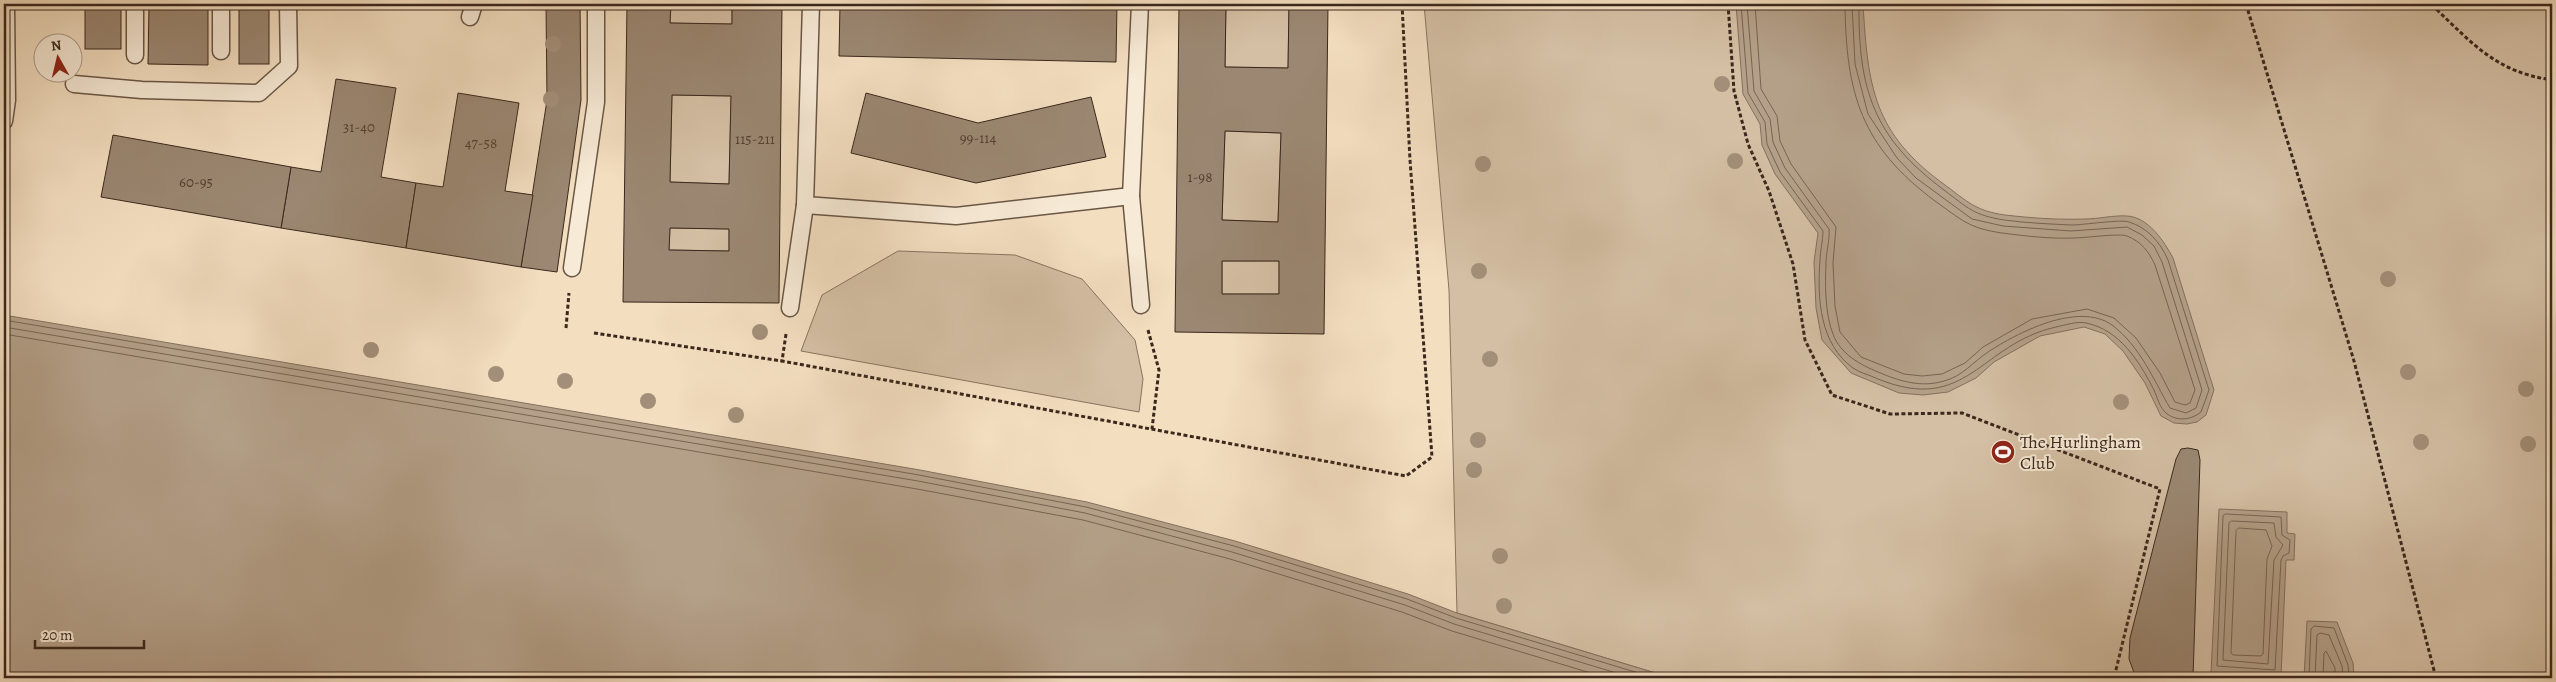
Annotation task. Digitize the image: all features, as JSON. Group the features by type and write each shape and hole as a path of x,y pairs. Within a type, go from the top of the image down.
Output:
{"lane":[{"path":"4,121 8,100 6,4"},
{"path":"135,4 135,55"},
{"path":"220,51 221,4"},
{"path":"74,84 142,90 258,92 289,66 288,4"},
{"path":"572,268 596,102 596,4"},
{"path":"790,308 805,205 811,4"},
{"path":"1140,4 1131,196 1141,305"},
{"path":"805,205 956,216 1131,196"}],"path":[{"path":"594,333 782,361 1406,476 1432,457 1410,160 1402,4"},
{"path":"1728,4 1734,91 1748,144 1769,191 1793,264 1805,340 1832,395 1890,414 1962,413 2160,489 2114,678"},
{"path":"2246,4 2354,361 2436,678"},
{"path":"2425,4 2434,7 2488,58 2530,77 2552,80"},
{"path":"566,328 572,268"},
{"path":"1141,305 1159,370 1152,429"},
{"path":"782,361 790,308"}],"shaded area":[{"path":"671,4 732,4 732,24 670,23"},
{"path":"1226,4 1289,4 1288,68 1225,67"},
{"name":"The Hurlingham Club","path":"1424,4 2552,4 2552,678 1672,678 1457,613 1449,290"},
{"path":"672,95 731,96 729,184 670,182"},
{"path":"1225,131 1281,133 1278,222 1222,220"},
{"path":"670,228 729,229 729,251 669,250"},
{"path":"898,251 1015,255 1082,279 1135,340 1143,379 1139,412 801,351 822,295"},
{"path":"1222,261 1279,261 1279,294 1222,294"}],"water":[{"path":"1736,4 1863,4 1872,84 1879,106 1889,127 1921,166 1973,205 1995,213 2035,218 2090,219 2127,216 2135,217 2148,225 2165,244 2173,258 2214,390 2206,415 2197,422 2187,424 2174,423 2161,416 2145,383 2123,351 2105,334 2084,327 2040,336 1994,362 1976,378 1948,392 1923,395 1899,393 1851,373 1822,340 1816,308 1814,262 1818,233 1775,174 1762,145 1760,124 1743,94"},
{"path":"4,315 920,470 1087,502 1235,541 1408,594 1457,613 1672,678 4,678"},
{"path":"2219,509 2287,512 2287,533 2295,534 2294,560 2286,560 2281,676 2211,673"},
{"path":"2307,621 2337,622 2353,663 2354,678 2304,678"}],"building":[{"path":"85,4 121,4 121,49 85,49"},
{"path":"149,4 208,4 208,65 148,64"},
{"path":"239,4 269,4 269,64 239,64"},
{"path":"546,4 580,4 581,100 557,272 521,267 547,100"},
{"path":"627,4 671,4 670,23 732,24 732,4 782,4 779,303 623,302","holes":["672,95 731,96 729,184 670,182","670,228 729,229 729,251 669,250"]},
{"path":"840,4 1117,4 1116,62 839,56"},
{"path":"1179,4 1226,4 1225,67 1288,68 1289,4 1328,4 1324,334 1175,332","holes":["1225,131 1281,133 1278,222 1222,220","1222,261 1279,261 1279,294 1222,294"]},
{"path":"336,79 396,88 381,177 416,183 406,248 281,228 291,167 321,172"},
{"path":"458,93 519,103 505,191 533,195 521,267 406,248 416,183 443,187"},
{"path":"866,93 978,123 1091,97 1106,157 976,183 851,153"},
{"path":"113,135 291,167 281,228 101,197"},
{"path":"2181,449 2198,450 2200,460 2193,678 2136,678 2129,659 2130,638 2176,459"}],"place":[{"name":"The Hurlingham Club","path":"2003,452"}]}
